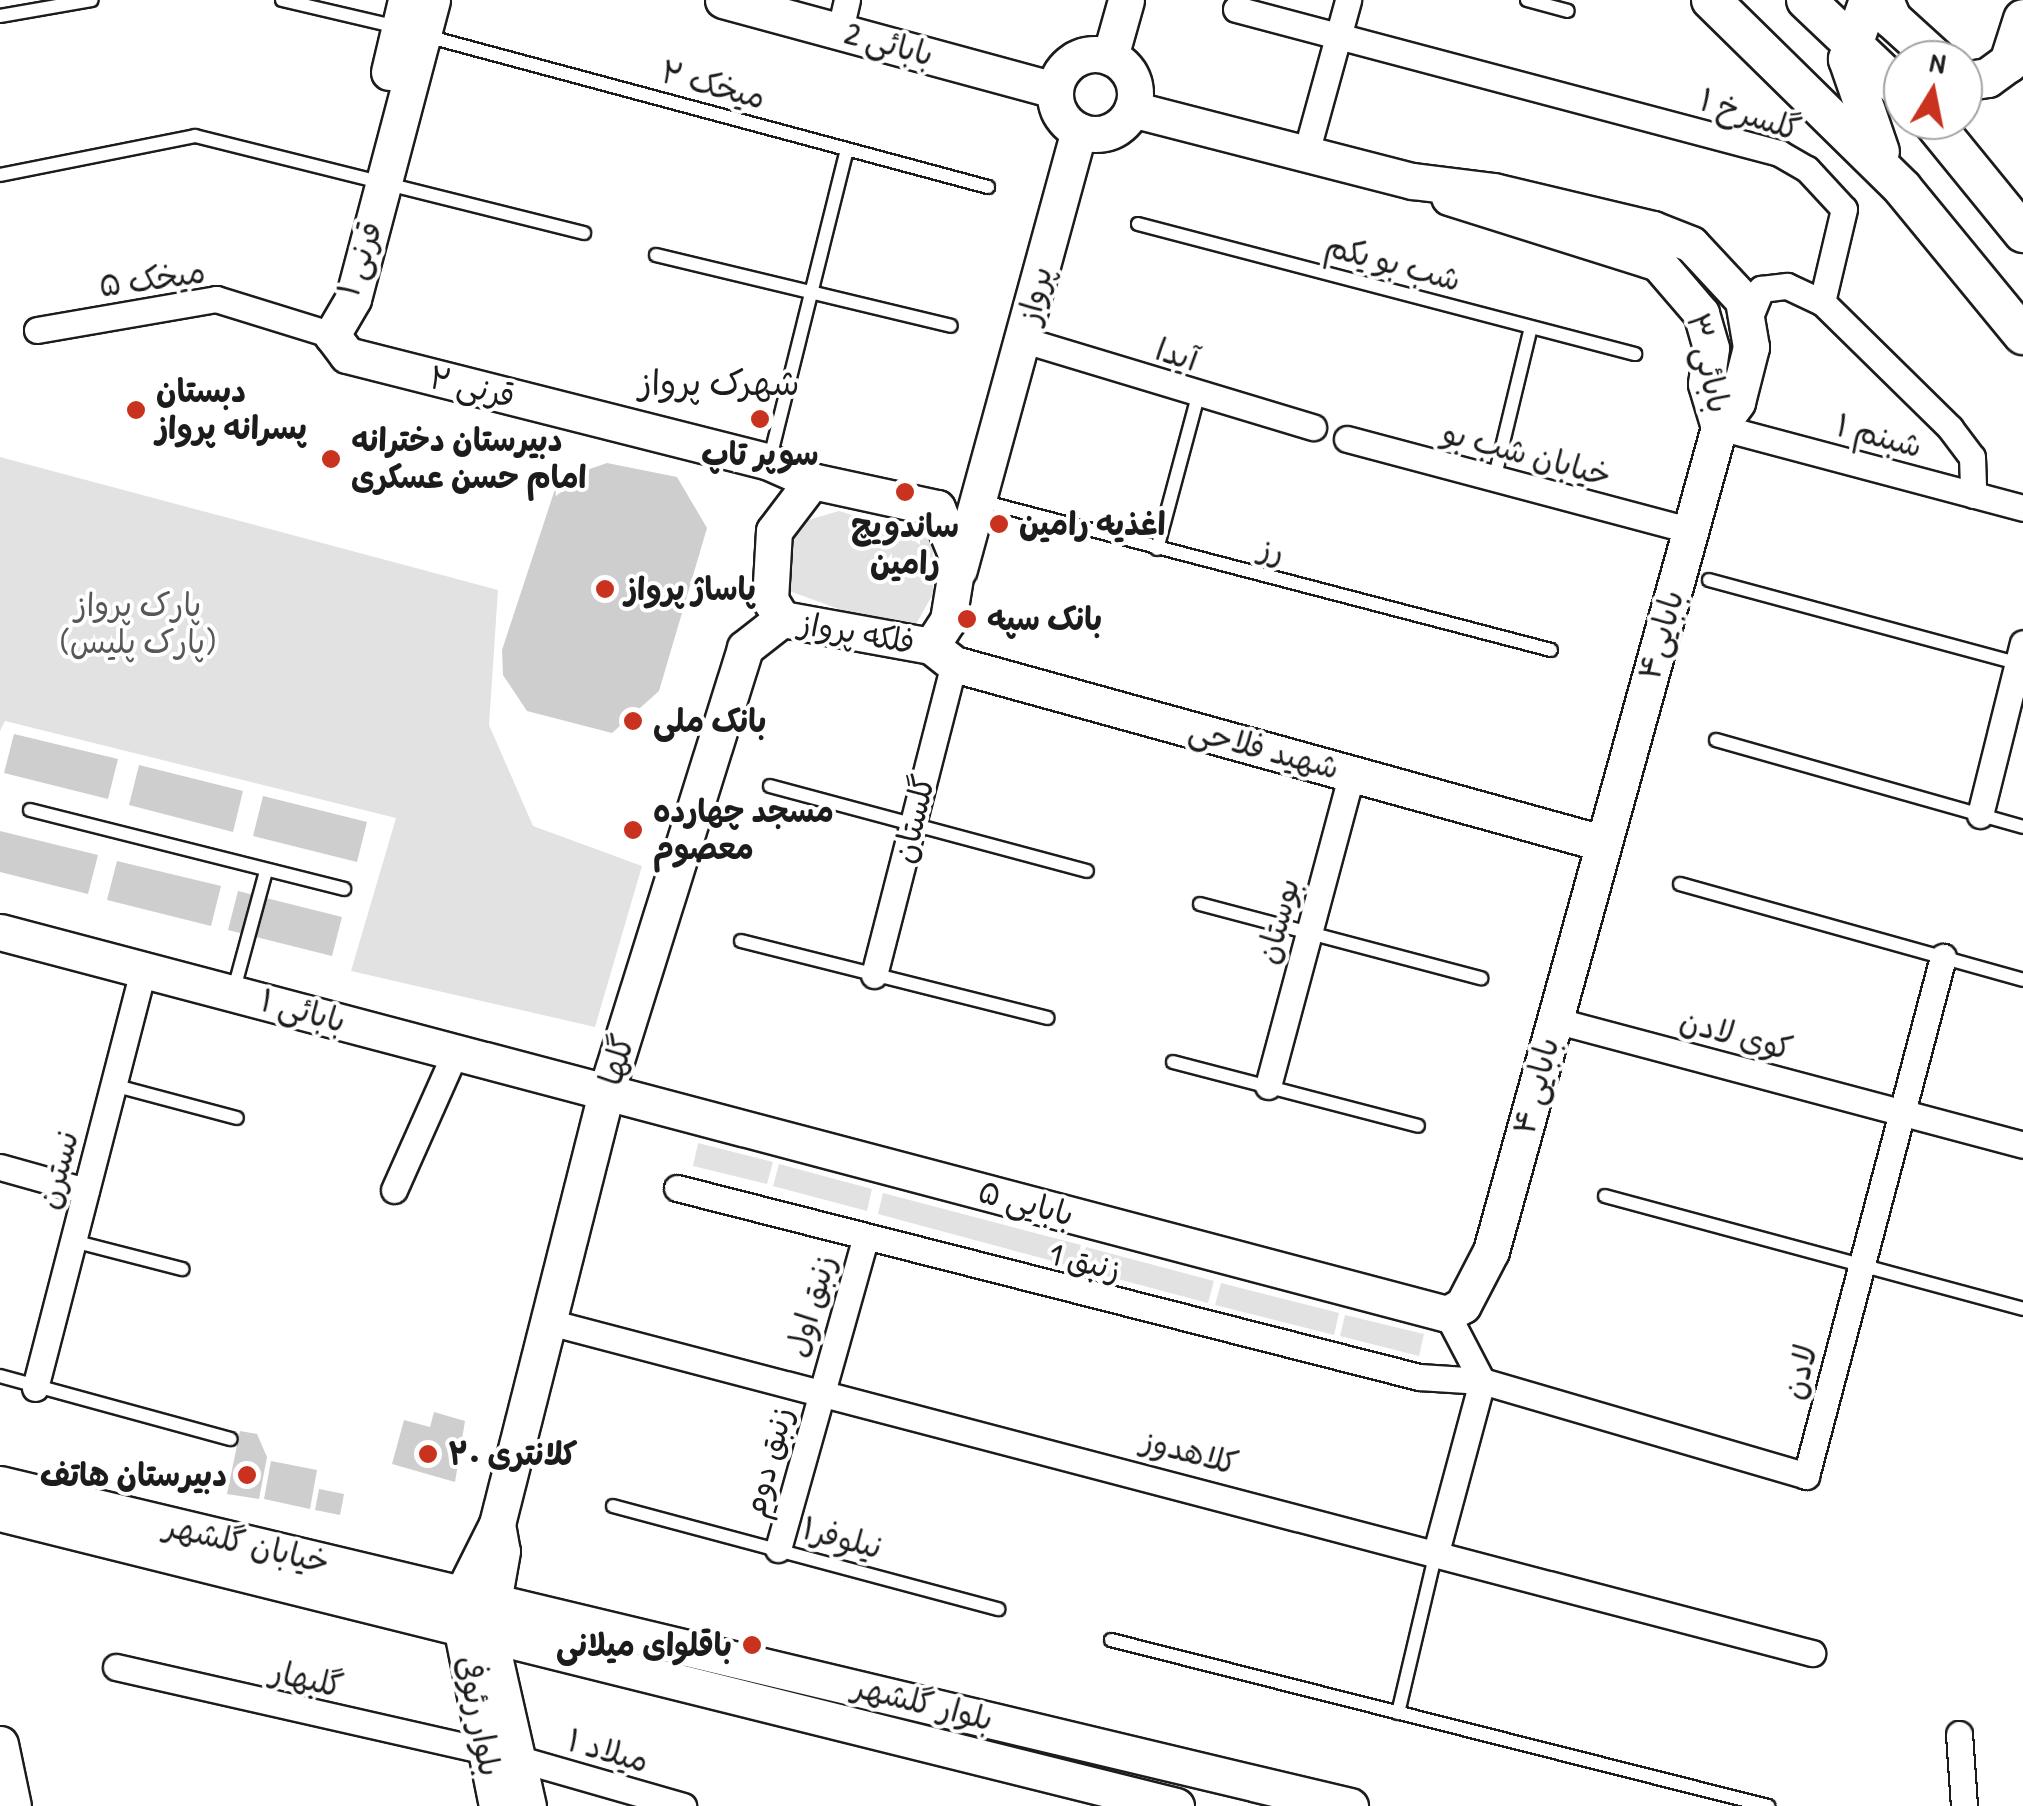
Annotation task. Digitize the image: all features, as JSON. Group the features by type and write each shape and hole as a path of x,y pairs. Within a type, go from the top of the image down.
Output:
{"main road":[{"name":"قرنی ۱","path":"335,326 330,290 374,179 409,21 432,0"},
{"name":"بابائی 2","path":"723,0 843,15 1055,90"},
{"path":"1098,56 1101,0"},
{"path":"1098,56 1134,84 1132,109 1104,134 1079,131 1060,114 1055,90 1064,68 1098,56 1126,0"},
{"path":"1711,0 1815,98 1898,184 2023,335"},
{"path":"1806,0 1883,71"},
{"path":"1869,0 1848,59 1862,117 1898,184"},
{"path":"1884,0 1892,19 1915,40"},
{"path":"1983,79 2009,62 2023,19"},
{"path":"2023,32 2023,64"},
{"name":"بابائی ۳","path":"1132,109 1412,181 1560,204 1691,244 1723,270 1743,300 1752,348 1737,402 1719,427"},
{"name":"پرواز","path":"957,576 994,459 1079,131"},
{"path":"1950,140 2023,233"},
{"name":"بابائی ۳","path":"1412,181 1490,214 1658,264 1701,313 1711,348 1706,384 1719,427"},
{"name":"قرنی ۲","path":"335,326 347,355 769,462 812,481"},
{"name":"بابایی۴","path":"1602,842 1719,427"},
{"name":"پرواز","path":"937,508 968,495 994,459"},
{"path":"812,481 937,508 957,576"},
{"name":"فلکه پرواز","path":"812,481 774,531 770,600 782,618 942,655 957,576"},
{"name":"گلها","path":"477,1612 606,1092 745,648 782,618"},
{"name":"شهید فلاحی","path":"942,655 1602,842"},
{"name":"بابایی ۴","path":"1447,1314 1479,1285 1492,1251 1602,842"},
{"name":"بابائی ۱","path":"0,932 606,1092"},
{"name":"۵ بابایی","path":"606,1092 1447,1314"},
{"name":"خیابان گلشهر","path":"0,1484 477,1612"},
{"name":"خیابان گلشهر","path":"0,1513 477,1612"},
{"name":"بلوار رئوفی","path":"477,1612 500,1757 497,1806"},
{"name":"بلوار گلشهر","path":"477,1612 1176,1806"},
{"name":"بلوار گلشهر","path":"477,1612 1350,1806"},
{"path":"0,1744 13,1806"},
{"name":"بلوار رئوفی","path":"500,1757 528,1806"}],"street":[{"path":"1306,153 1348,0"},
{"path":"1236,9 1338,37"},
{"name":"گلسرخ ۱","path":"1338,37 1780,153 1833,190 1844,208 1822,302"},
{"path":"1748,324 1760,289 1787,286 1822,302 1950,428 1972,457 1973,495"},
{"name":"میخک ۵","path":"37,330 216,300 335,326"},
{"name":"آیدا","path":"1024,340 1313,428"},
{"name":"شبنم ۱","path":"1719,427 2023,508"},
{"name":"خیابان شب بو","path":"1347,440 1690,530"},
{"name":"گلستان","path":"874,975 913,825 942,655"},
{"path":"1980,814 2021,657"},
{"name":"بوستان","path":"1268,1086 1352,773"},
{"name":"لادن","path":"1482,1382 1806,1476 1943,957"},
{"name":"نسترن","path":"35,1388 144,968"},
{"name":"کوی لادن","path":"1554,1020 2023,1146"},
{"path":"394,1190 456,1051"},
{"path":"0,1167 86,1192"},
{"name":"زنبق 1","path":"677,1188 864,1240 1419,1378 1482,1382"},
{"name":"زنبق اول","path":"820,1390 864,1240"},
{"path":"1436,1552 1482,1382 1447,1314"},
{"name":"کلاهدوز","path":"548,1322 820,1390 1812,1654"},
{"name":"زنبق دوم","path":"778,1549 820,1390"},
{"name":"گلبهار","path":"116,1667 500,1757"},
{"path":"1960,1734 1964,1806"},
{"name":"میلاد ۱","path":"500,1757 683,1806"}],"lane":[{"path":"0,16 92,0"},
{"name":"میخک ۲","path":"282,0 409,21 846,150 988,187"},
{"path":"1527,0 1568,10"},
{"path":"0,175 195,136 584,233"},
{"path":"769,462 846,150"},
{"name":"شب بو یکم","path":"1138,224 1635,354"},
{"path":"656,256 811,296 952,326"},
{"path":"1494,480 1531,328"},
{"path":"1158,549 1198,396"},
{"name":"رز","path":"980,500 1551,650"},
{"path":"1709,580 2021,657"},
{"path":"1716,740 2023,827"},
{"path":"770,786 1087,871"},
{"path":"30,810 344,889"},
{"path":"233,992 266,872"},
{"path":"1680,884 2023,980"},
{"path":"1200,904 1481,978"},
{"path":"741,941 1047,1018"},
{"path":"1173,1062 1418,1126"},
{"path":"114,1085 237,1118"},
{"path":"1604,1196 2023,1309"},
{"path":"73,1241 182,1269"},
{"path":"0,1376 231,1439"},
{"name":"نیلوفر۱","path":"613,1506 998,1608"},
{"path":"1398,1712 1436,1552"},
{"path":"1112,1640 1768,1806"}],"green space":[{"name":"پارک پرواز (پارک پلیس)","path":"0,457 498,590 489,725 533,826 642,866 595,1027 351,971 396,818 5,721 0,731"},
{"path":"839,511 933,540 933,594 916,624 855,615 784,589 791,525"},
{"path":"698,1143 773,1162 767,1184 693,1166"},
{"path":"779,1164 872,1189 867,1211 773,1186"},
{"path":"883,1193 1081,1245 1075,1267 878,1214"},
{"path":"1086,1247 1214,1281 1208,1303 1080,1269"},
{"path":"1221,1283 1339,1313 1334,1335 1215,1305"},
{"path":"1345,1315 1424,1334 1419,1356 1340,1336"}],"building":[{"name":"پاساژ پرواز","path":"607,463 677,477 707,528 659,691 612,733 527,711 503,675 502,650 558,480"},
{"path":"14,734 118,759 108,799 4,773"},
{"path":"139,765 243,791 233,832 129,805"},
{"path":"263,796 367,822 357,862 253,836"},
{"path":"0,831 98,855 88,894 0,872"},
{"path":"117,861 221,886 211,926 107,900"},
{"path":"238,891 342,917 332,956 228,930"},
{"name":"کلانتری ۲۰","path":"434,1412 465,1421 455,1482 392,1464 404,1420 430,1427"},
{"name":"دبیرستان هاتف","path":"240,1431 257,1434 267,1457 259,1499 227,1494"},
{"path":"271,1461 317,1470 310,1509 264,1499"},
{"path":"319,1489 344,1494 340,1515 315,1510"}],"place":[{"name":"دبستان پسرانه پرواز","path":"136,410"},
{"name":"سوپر تاپ","path":"760,419"},
{"name":"دبیرستان دخترانه امام حسن عسکری","path":"331,459"},
{"name":"ساندویچ رامین","path":"905,492"},
{"name":"اغذیه رامین","path":"999,524"},
{"name":"پاساژ پرواز","path":"605,589"},
{"name":"بانک سپه","path":"967,619"},
{"name":"بانک ملی","path":"633,721"},
{"name":"مسجد چهارده معصوم","path":"633,830"},
{"name":"کلانتری ۲۰","path":"428,1454"},
{"name":"دبیرستان هاتف","path":"247,1475"},
{"name":"باقلوای میلانی","path":"752,1645"}],"district":[{"name":"شهرک پرواز","path":"719,383"}]}
